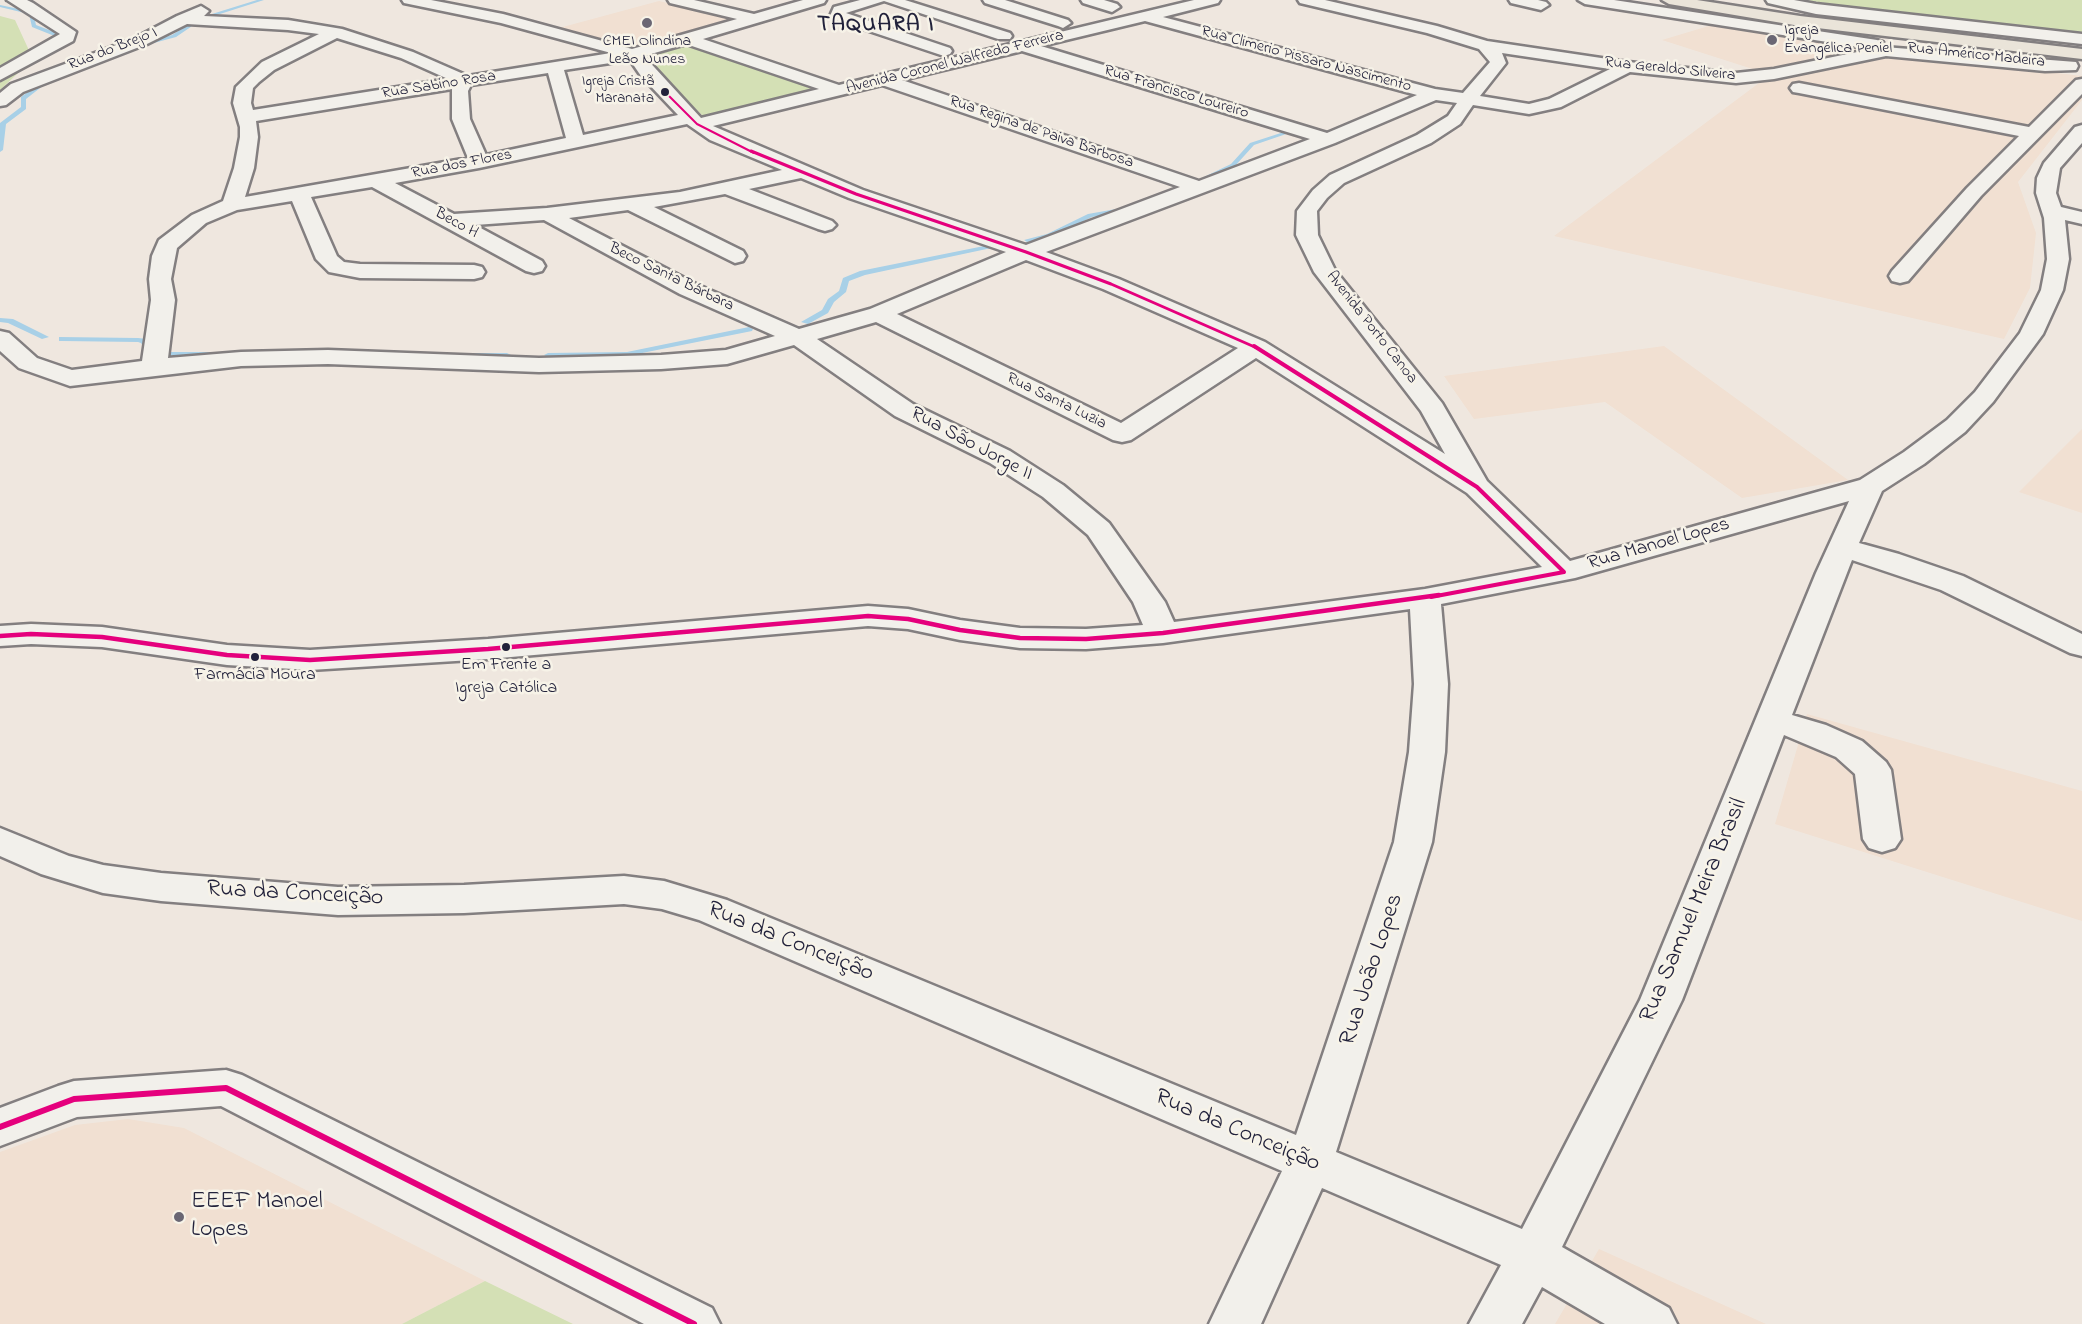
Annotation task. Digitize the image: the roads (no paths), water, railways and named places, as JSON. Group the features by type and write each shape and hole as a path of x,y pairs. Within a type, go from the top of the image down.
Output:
{"main road":[{"path":"1669,0 1989,53 2036,58 2079,70"},
{"path":"1717,0 1906,28 2082,49"}],"street":[{"path":"409,0 503,19 634,54 647,72 694,121 752,152 856,194 1026,252 1111,284 1256,347 1477,487 1564,572"},
{"path":"675,0 756,20 819,0"},
{"path":"877,0 839,10 838,16 944,51"},
{"path":"890,0 1004,36"},
{"path":"990,0 1063,23"},
{"path":"1088,0 1112,7"},
{"name":"Avenida Coronel Walfredo Ferreira","path":"694,121 841,92 1213,0"},
{"name":"Rua Geraldo Silveira","path":"1305,0 1431,29 1485,46 1628,67 1736,78 1774,74 1894,51 2079,70"},
{"path":"1516,0 1541,5"},
{"name":"Rua Américo Madeira","path":"1585,0 1834,39 2079,70"},
{"path":"1748,0 2082,39"},
{"path":"1773,0 1816,9"},
{"path":"21,3 49,2"},
{"path":"0,75 67,38 68,32 21,3"},
{"name":"Rua do Brejo I","path":"0,101 17,88 67,67 141,41 182,19 219,4"},
{"name":"Rua Climerio Pissaro Nascimento","path":"1145,16 1434,94 1529,109 1555,103 1628,67"},
{"path":"182,19 288,25 336,32 415,58 466,81 459,91 461,119 479,162"},
{"name":"Rua Sabino Rosa","path":"245,117 555,69 634,54 756,20"},
{"path":"232,205 244,168 249,137 249,127 242,104 245,87 253,78 290,53 336,32"},
{"path":"687,39 841,92"},
{"name":"Rua Francisco Loureiro","path":"1023,46 1329,140"},
{"name":"Avenida Porto Canoa","path":"1477,487 1433,409 1325,272 1307,235 1307,211 1320,194 1337,180 1424,139 1455,120 1468,99 1498,63 1498,58 1485,46"},
{"path":"555,69 576,142"},
{"path":"1900,276 1974,192 2031,133 2079,70"},
{"name":"Rua Regina de Paiva Barbosa","path":"885,80 1198,187"},
{"path":"1799,88 2031,133"},
{"path":"0,338 28,363 70,378 241,359 328,357 539,365 661,362 727,357 878,314 1026,252 1329,140 1434,94"},
{"name":"Rua dos Flores","path":"154,367 163,300 160,279 163,256 167,245 198,219 232,205 377,181 635,130 694,121"},
{"path":"635,130 660,144"},
{"name":"Rua Manoel Lopes","path":"0,636 31,634 102,637 227,655 310,660 500,648 868,616 908,619 960,630 1020,638 1086,639 1163,633 1425,598 1564,572 1870,486 1914,458 1956,426 1984,397 2031,334 2052,290 2058,259 2052,211 2046,193 2047,178 2051,167 2082,131"},
{"path":"450,221 547,214 631,204 729,189 802,172"},
{"name":"Beco H","path":"377,181 534,266"},
{"path":"729,189 825,225"},
{"path":"300,195 327,259 337,267 360,271 474,272"},
{"path":"631,204 735,256"},
{"path":"2052,211 2082,218"},
{"name":"Beco Santa Bárbara","path":"547,214 688,289 798,337"},
{"name":"Rua Santa Luzia","path":"878,314 1122,434 1256,347"},
{"name":"Rua São Jorge II","path":"798,337 904,410 1000,456 1053,491 1099,529 1149,602 1163,633"},
{"name":"Rua Samuel Meira Brasil","path":"1495,1324 1533,1256 1661,1000 1842,548 1870,486"},
{"path":"1842,548 1888,560 1952,583 2082,646"},
{"name":"Rua João Lopes","path":"1235,1324 1310,1162 1413,842 1427,752 1431,684 1425,598"},
{"path":"1774,721 1814,733 1849,749 1873,770 1882,839"},
{"name":"Rua da Conceição","path":"0,842 55,865 103,879 161,887 338,901 464,899 624,890 664,896 713,910 1533,1256 1651,1324"},
{"path":"6,1119 74,1100 226,1088 694,1324"}],"waterway":[{"path":"201,19 262,0"},
{"path":"0,6 31,13 34,26 60,36 52,43"},
{"path":"139,45 174,36 199,20"},
{"path":"0,150 3,123 24,108 23,98 46,81"},
{"path":"1207,177 1233,165 1252,144 1289,132"},
{"path":"1027,240 1049,236 1090,215 1133,208"},
{"path":"805,322 825,311 831,301 842,292 846,280 863,273 994,246"},
{"path":"0,320 10,321 45,337"},
{"path":"548,355 627,354 749,329"},
{"path":"62,339 138,340 144,341 151,353"},
{"path":"159,354 228,354"},
{"path":"438,355 507,355"}],"place":[{"name":"CMEI Olindina Leão Nunes","path":"647,23"},
{"name":"Igreja Evangélica Peniel","path":"1772,40"},
{"name":"Igreja Cristã Maranata","path":"665,92"},
{"name":"Em Frente a Igreja Católica","path":"506,647"},
{"name":"Farmácia Moura","path":"255,657"},
{"name":"EEEF Manoel Lopes","path":"179,1217"}],"district":[{"name":"TAQUARA I","path":"876,26"}]}
